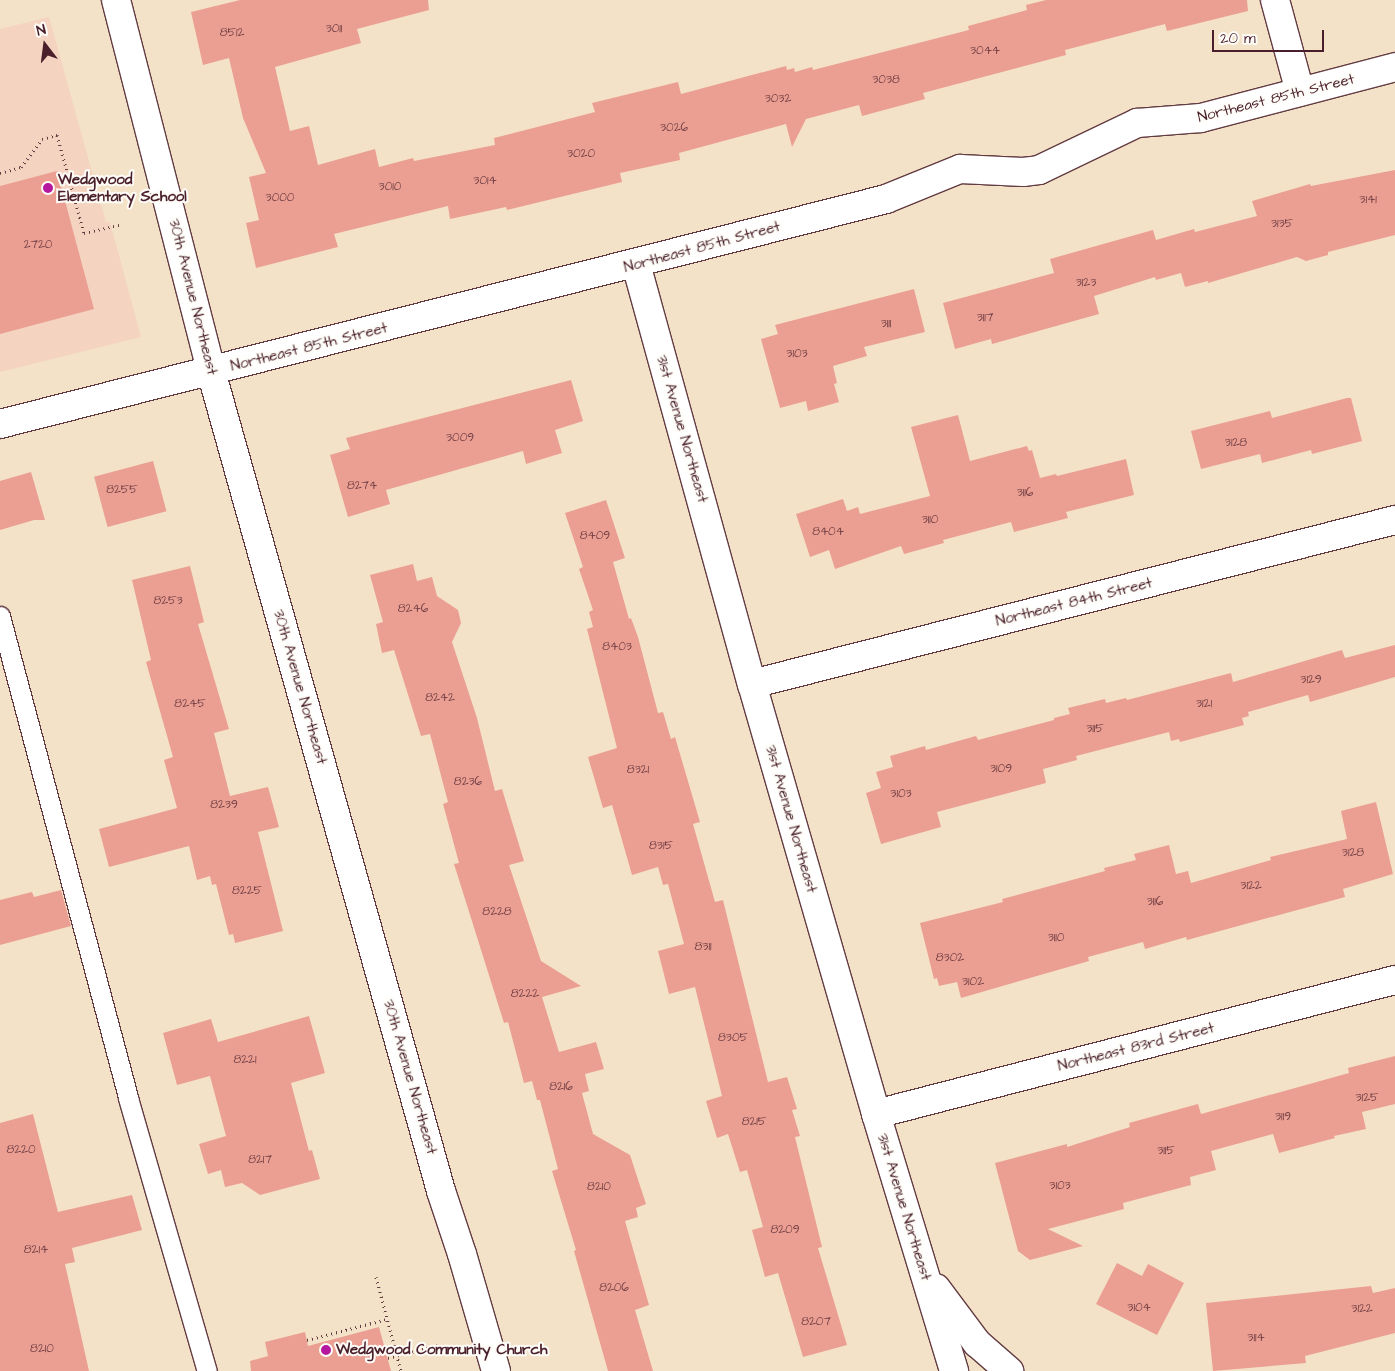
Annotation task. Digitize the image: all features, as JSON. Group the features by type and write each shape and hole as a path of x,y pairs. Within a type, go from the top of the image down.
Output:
{"street":[{"name":"30th Avenue Northeast","path":"116,0 212,371 439,1181 496,1371"},
{"path":"1275,0 1300,92"},
{"name":"Northeast 85th Street","path":"0,424 886,199 952,171 970,168 1023,172 1039,170 1137,123 1201,118 1395,66"},
{"name":"31st Avenue Northeast","path":"636,264 752,684 876,1114 954,1371"},
{"name":"Northeast 84th Street","path":"752,684 1395,520"},
{"name":"Northeast 83rd Street","path":"876,1114 1395,980"},
{"path":"924,1271 976,1344 1009,1371"}],"lane":[{"path":"0,616 128,1098 207,1371"}],"path":[{"path":"0,172 21,167 42,139 57,135 84,233 118,224"},
{"path":"376,1277 401,1371"},
{"path":"307,1340 387,1319"},
{"path":"388,1358 438,1345"}],"shaded area":[{"name":"Wedgwood Elementary School","path":"49,17 106,222 110,222 141,337 0,372 0,29"}],"building":[{"path":"240,0 428,0 429,10 357,29 361,43 275,67 290,131 309,126 318,165 375,149 379,167 413,158 414,161 495,145 494,138 595,112 592,103 678,82 681,94 786,66 787,70 794,68 795,72 812,67 813,70 969,30 968,26 1027,10 1026,5 1046,0 1247,0 1248,11 1167,31 1165,24 1065,50 1066,55 923,93 925,99 862,116 859,105 806,119 792,147 786,124 679,153 680,160 620,173 622,182 507,210 506,207 450,219 448,206 334,234 338,247 256,268 246,223 259,220 249,177 266,173 243,118 229,58 203,65 191,12"},
{"path":"1395,170 1395,235 1328,252 1328,255 1306,261 1297,257 1208,283 1208,281 1185,287 1181,273 1156,280 1155,277 1094,296 1099,314 992,344 991,339 955,349 943,303 1054,273 1050,259 1153,230 1156,240 1194,229 1195,232 1257,216 1252,201 1310,184 1311,186"},
{"name":"Wedgwood Elementary School","path":"57,171 94,309 0,334 0,186"},
{"path":"914,289 925,332 864,347 867,356 833,366 837,383 834,384 839,402 808,411 806,401 780,408 761,339 778,334 775,325"},
{"path":"571,380 583,421 555,430 562,453 526,464 523,451 386,490 390,504 348,517 330,455 350,449 346,438"},
{"path":"1351,398 1362,441 1312,454 1311,450 1262,463 1260,454 1201,469 1191,431 1270,411 1272,418"},
{"path":"958,415 970,461 1027,446 1029,451 1032,450 1040,478 1056,474 1057,476 1126,459 1134,495 1066,512 1068,518 1014,532 1011,522 943,540 944,543 904,554 901,546 835,569 829,550 810,557 796,514 843,499 847,511 858,507 860,514 930,496 911,427"},
{"path":"153,461 166,511 108,527 94,477"},
{"path":"31,472 45,520 34,520 0,530 0,481"},
{"path":"606,500 625,558 613,562 629,619 631,618 638,637 658,713 663,712 671,739 675,737 700,822 693,824 715,902 723,900 768,1082 787,1077 797,1109 792,1110 800,1136 795,1137 822,1247 818,1248 847,1345 803,1357 778,1273 765,1277 752,1230 763,1227 747,1170 740,1172 728,1134 717,1138 706,1101 722,1096 695,987 669,994 658,951 684,944 668,884 663,885 658,867 632,875 612,805 603,808 588,757 617,748 587,629 593,627 589,612 593,610 579,569 583,567 565,513"},
{"path":"413,564 417,581 432,577 437,596 458,610 461,623 452,642 477,718 495,791 502,789 524,861 509,865 541,961 581,986 542,997 559,1052 596,1042 604,1069 585,1074 589,1091 582,1093 593,1134 630,1155 646,1204 636,1208 638,1217 625,1221 649,1305 635,1310 653,1371 608,1371 574,1251 576,1250 552,1171 558,1169 540,1100 537,1100 532,1081 524,1083 508,1022 504,1023 454,864 459,863 443,804 448,802 430,734 421,736 394,650 382,653 376,624 383,622 370,575"},
{"path":"190,566 204,622 198,624 229,729 214,733 230,796 268,787 279,827 258,832 283,931 235,943 233,934 229,935 216,884 212,885 210,876 197,880 189,846 109,867 99,829 177,808 164,760 173,757 146,662 151,660 132,580"},
{"path":"1395,645 1395,677 1310,702 1308,695 1248,712 1249,716 1242,718 1244,725 1180,742 1179,739 1171,741 1169,732 1076,756 1077,760 1043,769 1046,783 937,812 941,827 881,844 866,793 881,788 876,772 893,767 890,756 925,746 926,750 976,736 978,740 1054,720 1054,718 1070,714 1068,708 1105,699 1106,703 1126,698 1127,700 1231,673 1233,682 1342,650 1345,658"},
{"path":"1376,802 1393,874 1343,889 1345,897 1187,940 1186,937 1145,949 1143,942 1088,957 1089,961 961,998 957,982 939,986 937,978 934,979 920,923 1003,902 1002,899 1105,871 1104,868 1136,860 1134,854 1169,845 1176,874 1188,871 1191,883 1271,860 1270,857 1347,839 1341,811"},
{"path":"61,890 71,926 0,945 0,900 32,892 34,897"},
{"path":"309,1016 325,1073 291,1083 309,1151 312,1150 320,1179 260,1195 242,1183 225,1187 221,1170 208,1174 199,1144 226,1136 210,1076 177,1085 163,1033 211,1019 218,1042"},
{"path":"1395,1056 1395,1104 1362,1112 1366,1129 1334,1136 1335,1138 1279,1153 1273,1134 1211,1151 1216,1170 1190,1177 1191,1185 1123,1203 1124,1209 1048,1229 1083,1246 1030,1260 1018,1251 995,1163 1067,1144 1067,1147 1130,1127 1129,1123 1198,1104 1201,1114 1349,1073 1348,1068"},
{"path":"33,1114 58,1212 132,1195 142,1230 72,1248 75,1262 65,1264 89,1371 0,1371 0,1123"},
{"path":"1117,1263 1142,1276 1148,1264 1184,1283 1157,1335 1096,1304"},
{"path":"1371,1286 1373,1293 1395,1288 1395,1333 1305,1356 1306,1363 1213,1371 1206,1303"},
{"name":"Wedgwood Community Church","path":"379,1327 391,1371 251,1371 250,1361 268,1356 265,1342 305,1332 308,1346"}],"place":[{"name":"Wedgwood Elementary School","path":"48,188"},
{"name":"Wedgwood Community Church","path":"326,1350"}]}
